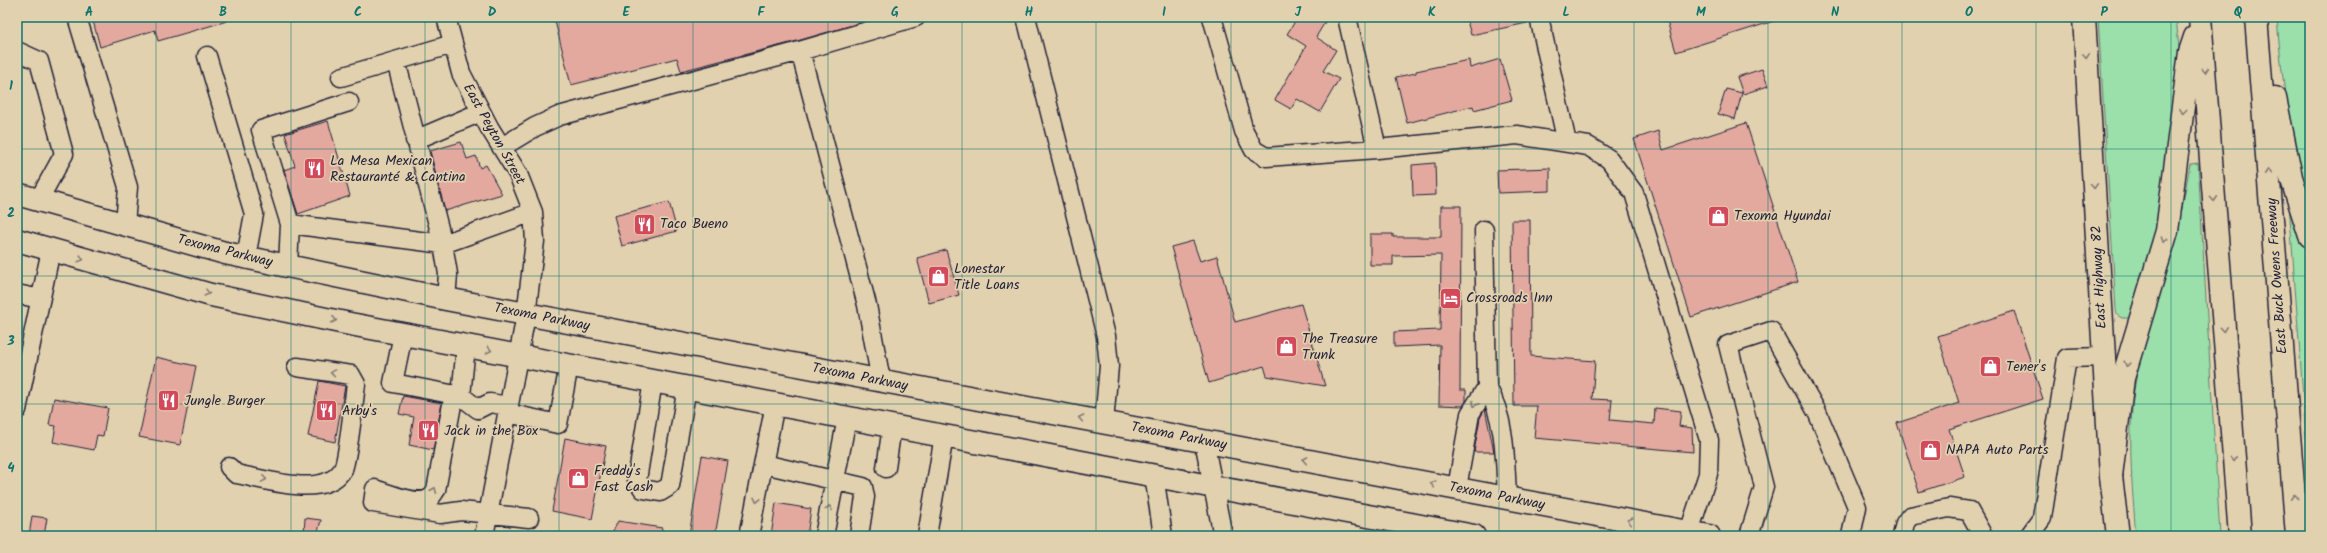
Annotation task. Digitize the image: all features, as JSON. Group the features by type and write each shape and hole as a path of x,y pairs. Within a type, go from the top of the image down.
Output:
{"main road":[{"name":"East Highway 82","path":"2084,17 2112,484 2118,536"},
{"path":"2102,536 2107,524 2124,378 2167,231 2190,52 2201,18"},
{"path":"2201,18 2240,536"},
{"name":"East Buck Owens Freeway","path":"2256,18 2260,53 2297,536"},
{"path":"2260,53 2276,101 2292,177 2310,236"},
{"name":"Texoma Parkway","path":"17,194 125,225 246,257 446,299 1699,534"},
{"path":"17,240 211,295 403,334 1466,535"}],"street":[{"path":"77,17 128,187 125,225"},
{"name":"East Peyton Street","path":"446,17 461,73 481,112 518,174 533,212 535,241 526,315 484,536"},
{"path":"502,147 535,127 559,116 793,53 916,17"},
{"path":"1026,17 1106,336 1109,366 1104,422"},
{"path":"1212,17 1244,131 1254,150 1266,157 1377,149 1516,136 1588,146 1609,159 1634,193 1709,440 1708,474 1699,534"},
{"path":"1348,17 1377,149"},
{"path":"1539,17 1567,143"},
{"path":"341,77 453,44"},
{"path":"17,51 39,61 64,154 38,201"},
{"path":"793,53 802,58 867,305 881,381"},
{"path":"207,56 254,214 246,257"},
{"path":"396,61 415,140 443,244 448,274 446,299"},
{"path":"288,266 290,224 261,130 349,102"},
{"path":"415,140 481,112"},
{"path":"290,224 443,244 533,212"},
{"path":"1484,230 1487,387 1494,399 1503,430 1507,498"},
{"path":"17,410 51,250"},
{"path":"17,294 40,299"},
{"path":"1749,536 1764,487 1728,345 1771,332 1817,412 1857,507 1851,536"},
{"path":"403,334 393,383 457,395 478,409 490,404 558,424 569,365"},
{"path":"466,346 436,490 430,498 423,500 407,498 375,489 373,502 440,514 461,511 488,512 529,518"},
{"path":"2029,536 2042,518 2067,358 2104,357"},
{"path":"229,467 236,474 304,486 321,485 334,480 344,468 356,384 351,375 297,367"},
{"path":"653,381 637,480 643,489 660,492 670,486 687,387"},
{"path":"1457,488 1465,435 1470,414 1487,387"},
{"path":"749,536 775,404"},
{"path":"824,536 847,418"},
{"path":"886,468 892,426"},
{"path":"927,536 944,436"},
{"path":"1204,441 1223,536"},
{"path":"764,464 834,479 863,487 865,497 859,536"},
{"path":"1154,476 1163,536"},
{"path":"1902,536 1904,523 1910,516 1949,508 1970,511 1983,536"}],"green space":[{"path":"2098,17 2176,17 2180,59 2163,218 2130,318 2122,318 2117,315 2116,310"},
{"path":"2277,17 2310,17 2310,206 2288,113 2281,65"},
{"path":"2198,163 2220,536 2136,536 2131,441 2131,422 2135,384 2147,333 2175,239 2190,164"},
{"path":"2289,203 2310,255 2310,494"}],"building":[{"path":"92,17 226,17 227,21 158,41 155,30 100,47"},
{"path":"554,17 873,17 873,19 790,43 681,71 677,58 571,85"},
{"path":"1298,17 1328,17 1316,37 1336,50 1323,71 1339,79 1320,112 1297,99 1291,109 1275,100 1306,46 1287,34"},
{"path":"1466,17 1526,17 1527,23 1471,35"},
{"path":"1666,17 1777,17 1777,20 1676,52"},
{"path":"1500,59 1512,100 1474,110 1473,106 1407,123 1396,77 1416,73 1416,71 1469,60 1470,68"},
{"path":"1762,69 1768,86 1743,94 1737,77"},
{"path":"1726,89 1742,93 1735,119 1718,114"},
{"name":"La Mesa Mexican Restauranté & Cantina","path":"328,121 350,196 298,214 284,170 295,166 285,134"},
{"name":"Texoma Hyundai","path":"1746,123 1798,282 1691,317 1634,139 1658,131 1663,150"},
{"path":"461,142 467,159 476,156 480,168 486,165 502,194 445,211 430,151"},
{"path":"1435,163 1436,195 1413,196 1412,165"},
{"path":"1550,168 1550,191 1498,193 1497,170"},
{"name":"Taco Bueno","path":"669,202 677,231 622,246 614,216"},
{"name":"Crossroads Inn","path":"1441,206 1461,206 1460,390 1466,390 1466,401 1463,406 1439,405 1440,345 1394,347 1394,332 1440,330 1441,255 1393,256 1393,265 1370,265 1370,234 1393,234 1393,237 1441,237"},
{"path":"1512,220 1530,220 1531,356 1595,361 1592,399 1612,400 1610,420 1654,424 1655,408 1681,411 1679,426 1692,428 1693,452 1534,438 1537,406 1514,406"},
{"path":"1193,241 1200,261 1217,256 1235,322 1301,304 1325,386 1267,376 1264,366 1209,383 1171,247"},
{"name":"Lonestar Title Loans","path":"946,250 959,295 929,303 917,258"},
{"name":"Tener's","path":"2014,311 2043,399 1949,429 1965,477 1919,492 1897,423 1959,403 1938,336"},
{"name":"Jungle Burger","path":"156,357 196,366 180,445 139,437"},
{"name":"Arby's","path":"319,381 345,386 335,442 308,436"},
{"name":"Jack in the Box","path":"403,396 442,403 433,450 409,445 414,417 399,414"},
{"path":"54,398 108,408 103,436 97,435 94,450 53,442 56,426 49,425"},
{"path":"1485,409 1494,452 1474,452 1480,418"},
{"name":"Freddy's Fast Cash","path":"565,438 606,446 592,519 552,511"},
{"path":"702,456 728,461 715,536 689,536"},
{"path":"776,503 811,509 807,536 771,536"},
{"path":"32,516 47,518 44,536 29,536"},
{"path":"305,518 321,520 317,536 304,533"},
{"path":"618,521 662,528 661,536 611,536"}],"place":[{"name":"La Mesa Mexican Restauranté & Cantina","path":"315,169"},
{"name":"Texoma Hyundai","path":"1718,216"},
{"name":"Taco Bueno","path":"645,224"},
{"name":"Lonestar Title Loans","path":"938,277"},
{"name":"Crossroads Inn","path":"1450,298"},
{"name":"The Treasure Trunk","path":"1286,347"},
{"name":"Tener's","path":"1990,367"},
{"name":"Jungle Burger","path":"168,401"},
{"name":"Arby's","path":"327,411"},
{"name":"Jack in the Box","path":"429,431"},
{"name":"NAPA Auto Parts","path":"1931,450"},
{"name":"Freddy's Fast Cash","path":"579,479"}]}
